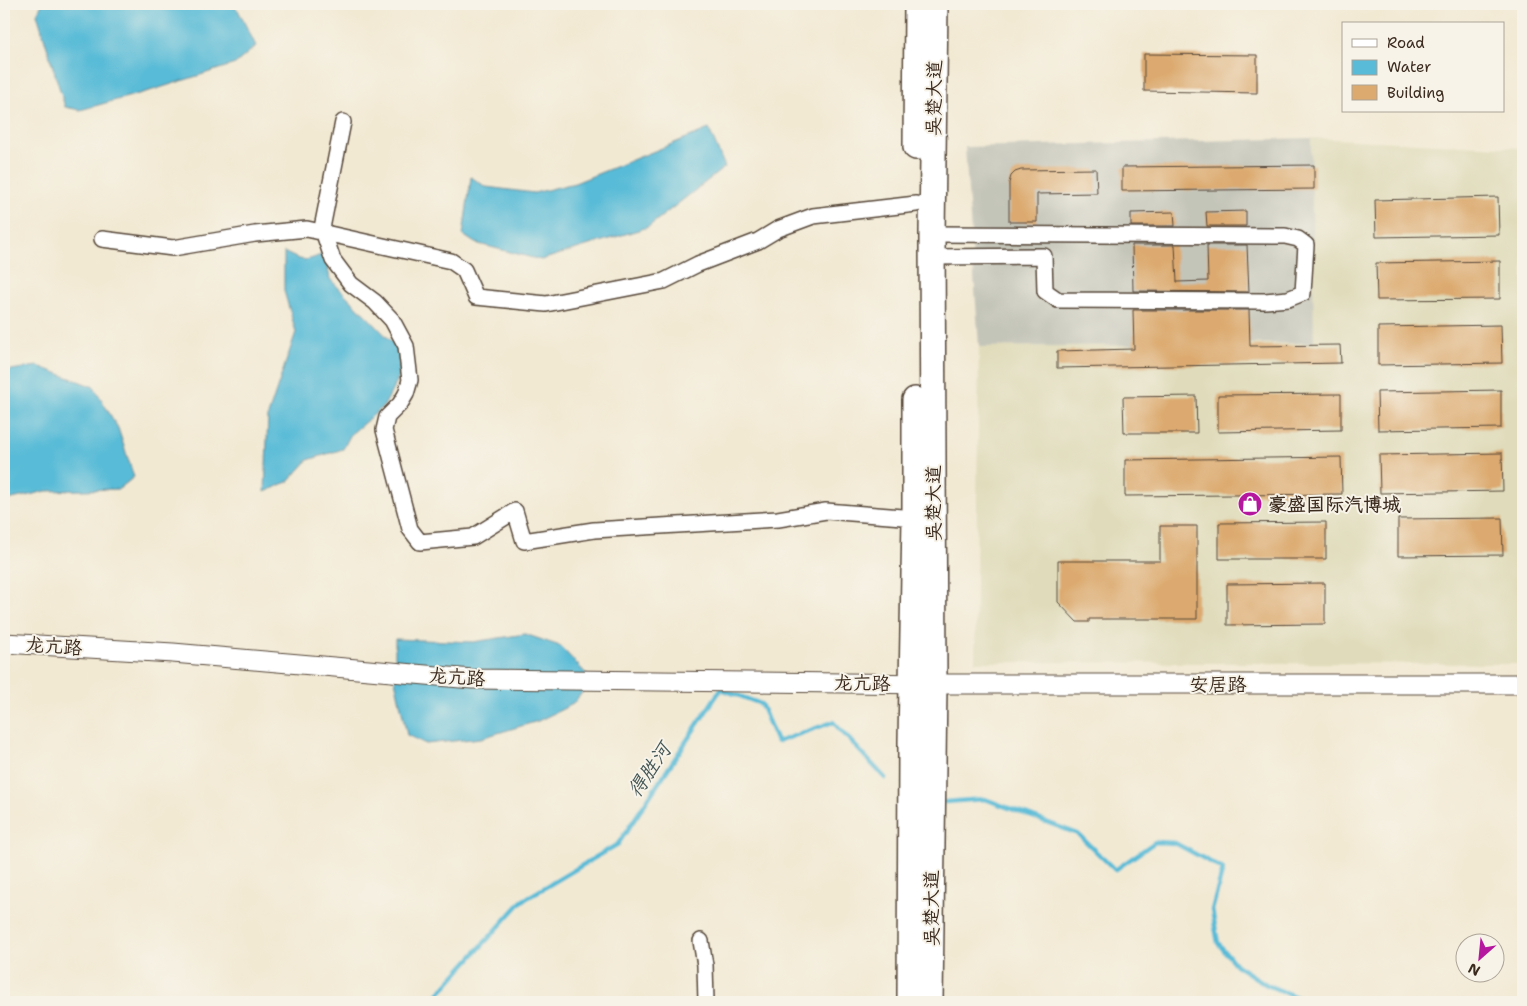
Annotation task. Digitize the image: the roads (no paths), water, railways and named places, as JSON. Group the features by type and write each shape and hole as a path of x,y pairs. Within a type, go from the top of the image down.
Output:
{"highway":[{"name":"吴楚大道","path":"917,4 915,518 923,684"},
{"name":"吴楚大道","path":"930,1002 921,878 935,4"},
{"name":"吴楚大道","path":"910,1002 921,878"}],"street":[{"path":"343,122 322,228 333,260 351,284 375,302 392,320 406,346 410,380 406,394 400,404 387,417 384,430 410,529 420,542 473,537 515,510 524,541 594,530 778,519 826,511 915,518"},
{"path":"102,240 173,248 255,234 307,229 451,261 464,270 476,297 546,304 664,281 698,264 758,241 778,229 813,216 916,204"},
{"path":"1285,236 1298,239 1306,245 1303,293 1288,299 1265,301 1058,300 1045,291 1044,256 932,246 1285,236"},
{"name":"龙亢路","path":"4,642 172,653 472,679 923,684"},
{"name":"安居路","path":"923,684 1523,684"},
{"path":"701,941 705,966 706,1002"}],"water":[{"path":"42,4 231,4 238,10 256,46 235,64 153,90 80,110 65,107 37,14"},
{"path":"709,129 725,167 648,227 541,260 475,243 463,235 471,177 486,187 534,193 575,183"},
{"path":"284,252 304,260 325,253 330,279 398,348 400,375 384,406 351,434 343,449 308,460 289,481 265,492 268,415 296,332 284,291"},
{"path":"38,366 94,387 118,428 134,477 119,489 46,491 4,501 4,371"},
{"path":"525,634 560,646 592,680 573,704 538,721 481,738 426,744 407,735 395,680 395,639 473,642"}],"waterway":[{"name":"得胜河","path":"431,1002 522,901 618,844 721,689 761,704 777,742 833,722 885,778"},
{"name":"得胜河","path":"945,802 985,799 1078,834 1115,870 1155,842 1175,843 1223,869 1212,910 1218,943 1236,965 1267,985 1309,1002"}],"place":[{"name":"豪盛国际汽博城","path":"1250,504"}]}
